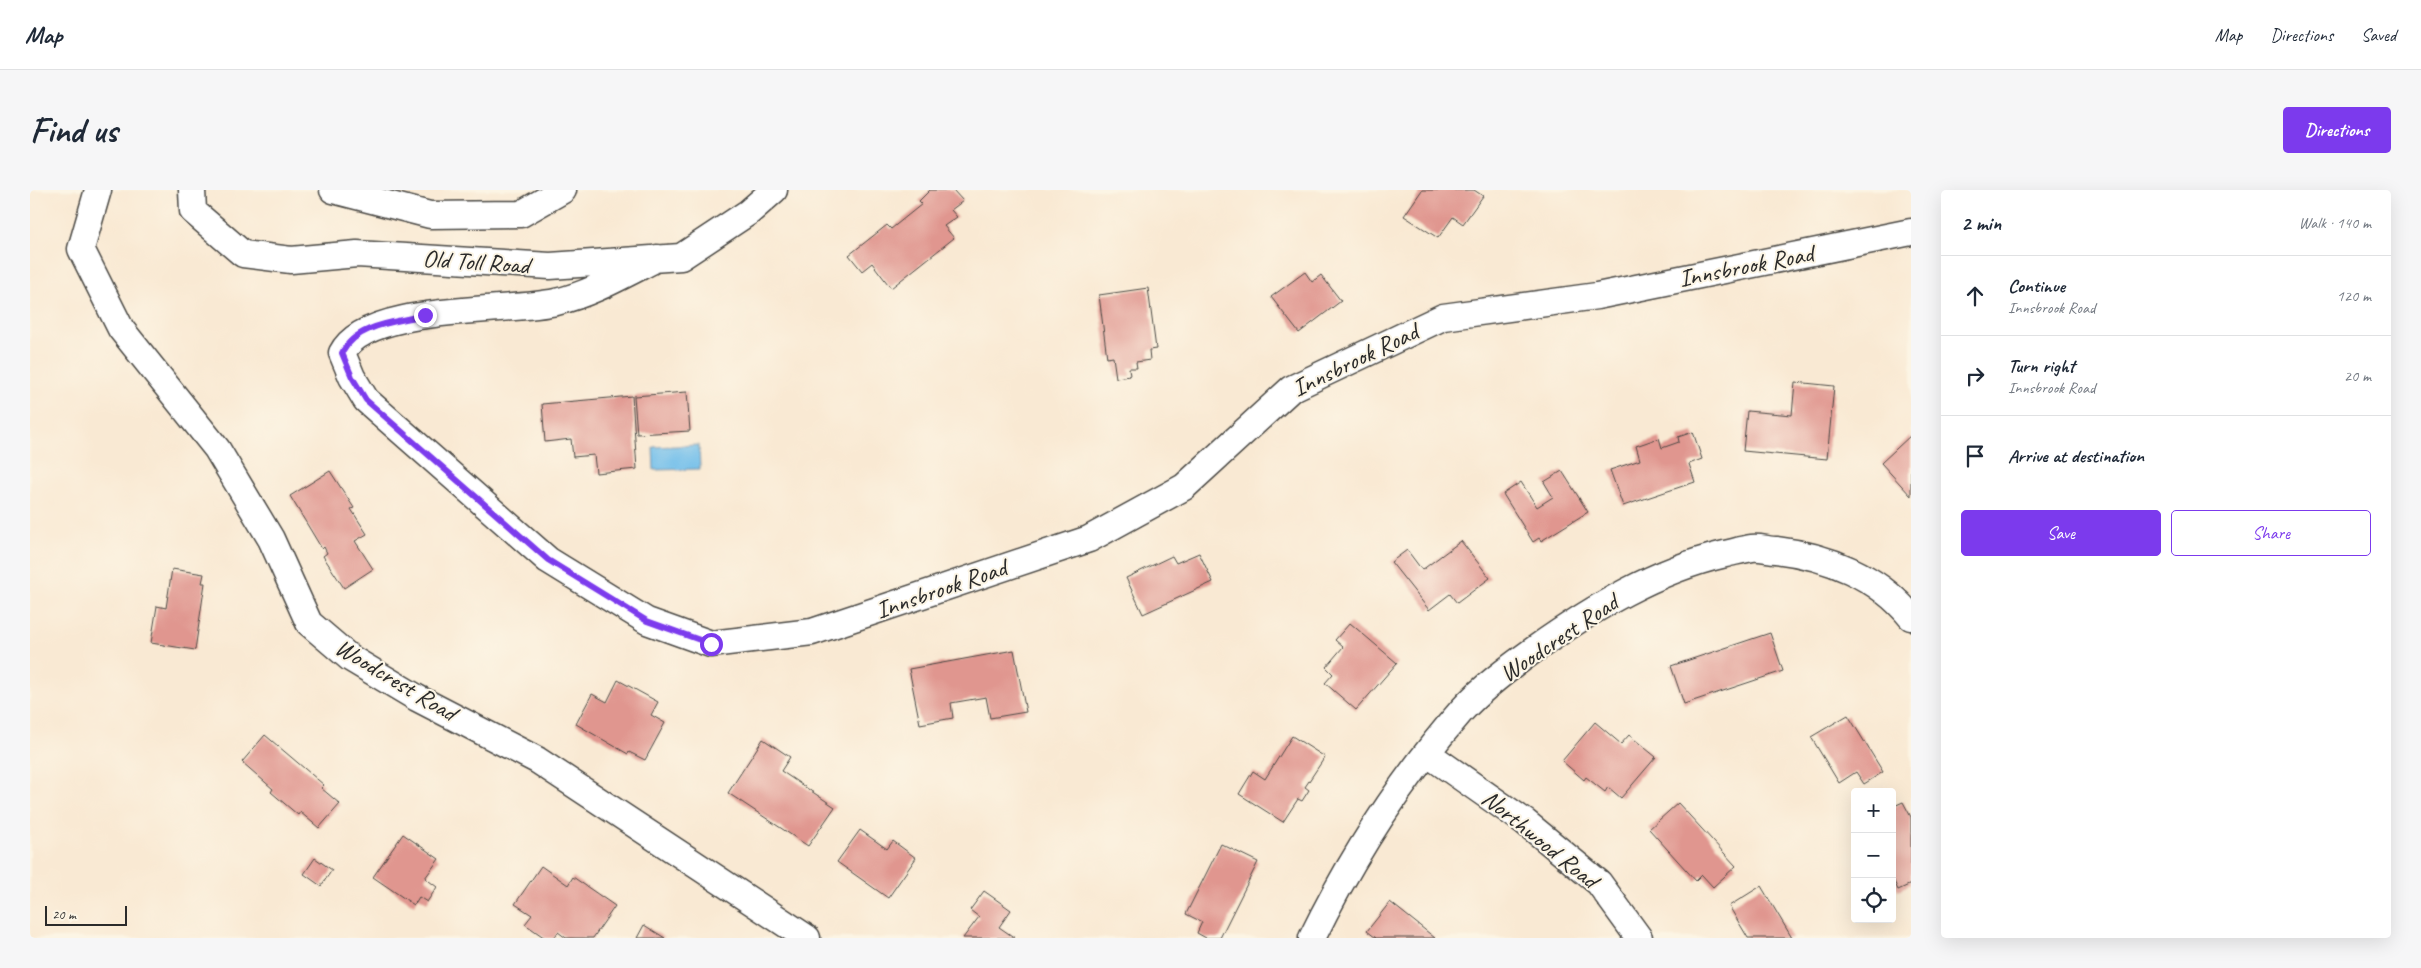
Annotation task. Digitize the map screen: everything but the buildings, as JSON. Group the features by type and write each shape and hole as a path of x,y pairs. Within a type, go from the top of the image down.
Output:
{"street":[{"name":"Woodcrest Road","path":"98,190 81,249 121,330 217,449 271,539 309,623 350,658 417,698 537,760 807,938"},
{"name":"Old Toll Road","path":"192,190 193,211 243,254 291,260 357,254 550,266 681,256 749,212 774,190"},
{"name":"Old Toll Road","path":"333,190 430,214 521,214 563,190"},
{"name":"Innsbrook Road","path":"657,258 585,292 555,302 425,315 374,327 352,339 342,353 352,377 366,400 548,560 647,621 711,644 812,632 1089,540 1184,487 1291,389 1443,317 1597,296 1911,232"},
{"name":"Woodcrest Road","path":"1312,938 1338,885 1382,813 1463,710 1509,668 1567,626 1633,588 1695,561 1753,548 1799,553 1849,569 1881,589 1911,617"},
{"name":"Northwood Road","path":"1428,754 1525,822 1599,883 1639,938"}],"water":[{"path":"699,445 700,469 654,470 653,447"}],"route":[{"path":"425,315 374,327 352,339 345,347 342,353 352,377 366,400 548,560 647,621 711,644"}]}
